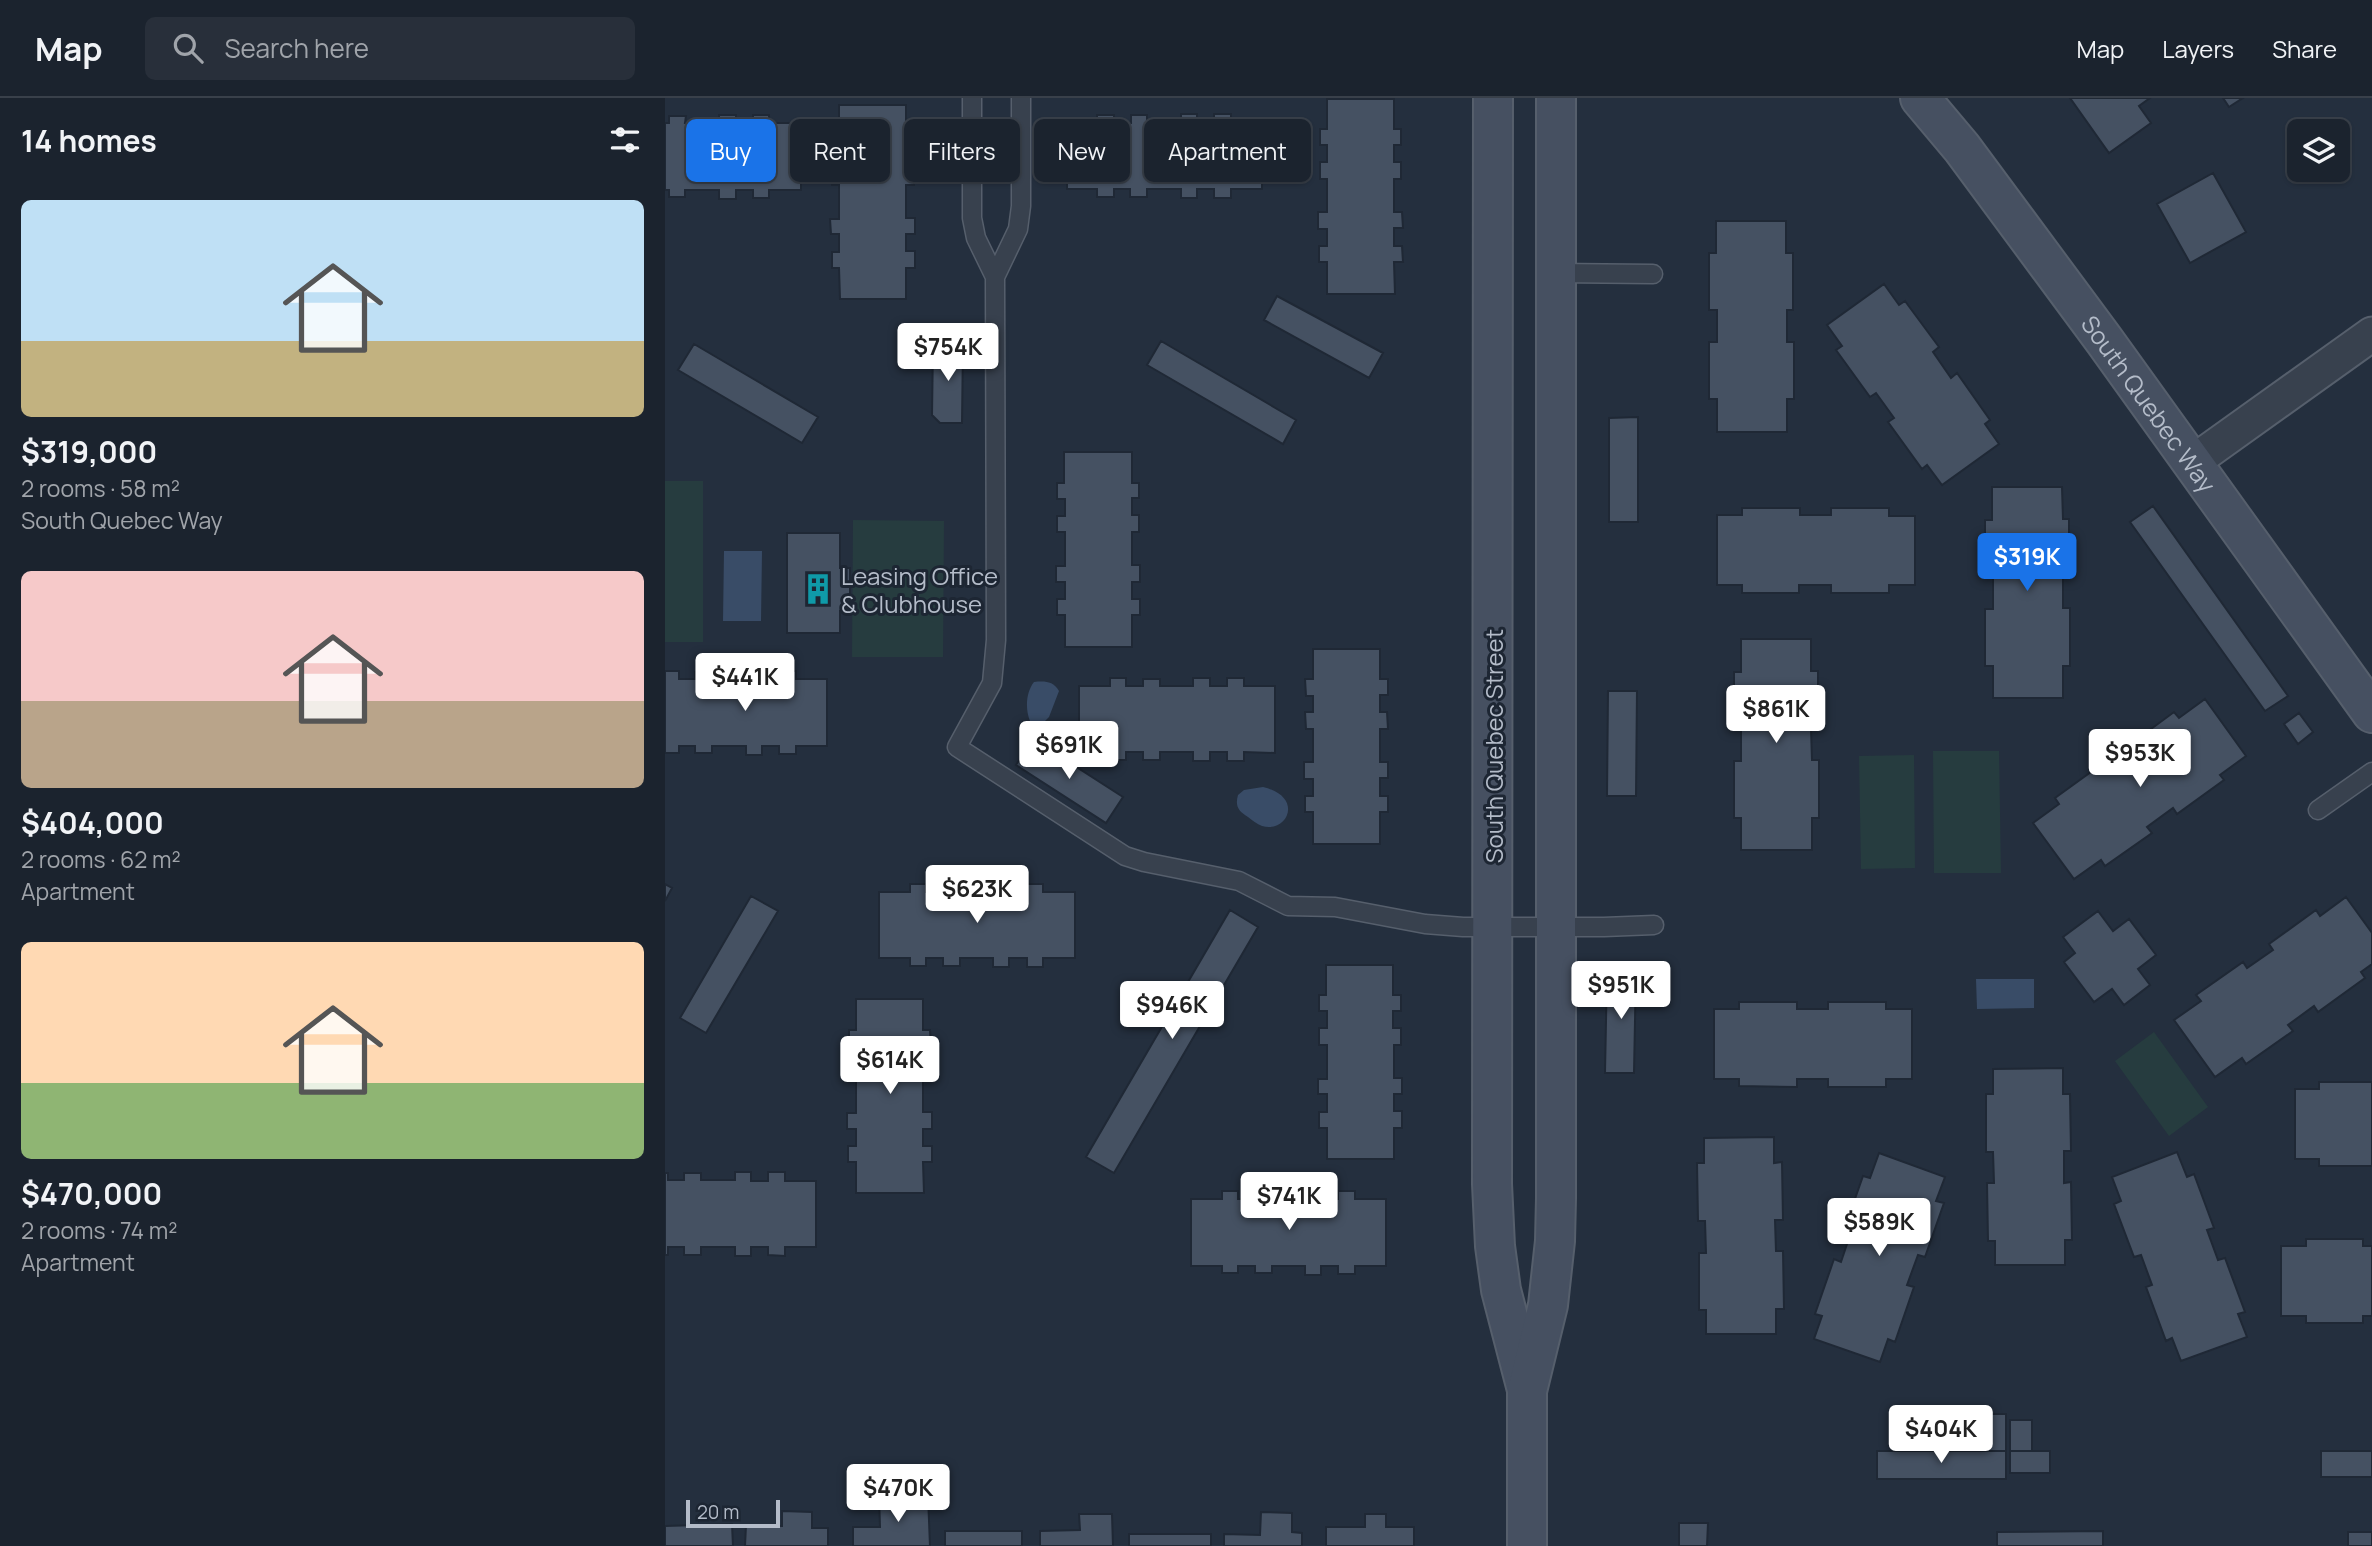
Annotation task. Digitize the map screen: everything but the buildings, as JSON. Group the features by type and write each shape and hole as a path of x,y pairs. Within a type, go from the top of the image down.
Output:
{"main road":[{"name":"South Quebec Street","path":"1493,98 1492,1184 1494,1237 1501,1290 1527,1391"},
{"name":"South Quebec Street","path":"1527,1546 1527,1391 1548,1305 1555,1241 1556,98"},
{"name":"South Quebec Way","path":"1924,99 2193,462 2372,713"}],"street":[{"path":"2193,462 2372,334"}],"lane":[{"path":"971,98 972,218 977,238 995,277 995,667 989,690 957,747 1117,852 1134,859 1240,880 1288,906 1335,907 1438,925 1654,925"},
{"path":"995,277 1019,229 1021,98"},
{"path":"1555,274 1653,274"},
{"path":"2318,810 2372,772"}],"green space":[{"path":"665,481 703,481 703,642 665,642"},
{"path":"853,520 944,521 943,657 852,657"},
{"path":"1933,751 1999,751 2001,873 1934,873"},
{"path":"1914,755 1915,868 1861,869 1859,756"},
{"path":"2154,1032 2208,1107 2169,1136 2115,1061"}],"water":[{"path":"724,551 762,551 761,621 723,621"},
{"path":"1034,682 1048,682 1059,691 1049,717 1041,725 1030,721 1027,711 1028,696"},
{"path":"1263,787 1284,798 1288,806 1288,813 1279,825 1262,826 1238,808 1238,795 1244,790"},
{"path":"1976,979 2034,979 2034,1008 1977,1009"}],"place":[{"name":"Leasing Office & Clubhouse","path":"818,589"}]}
